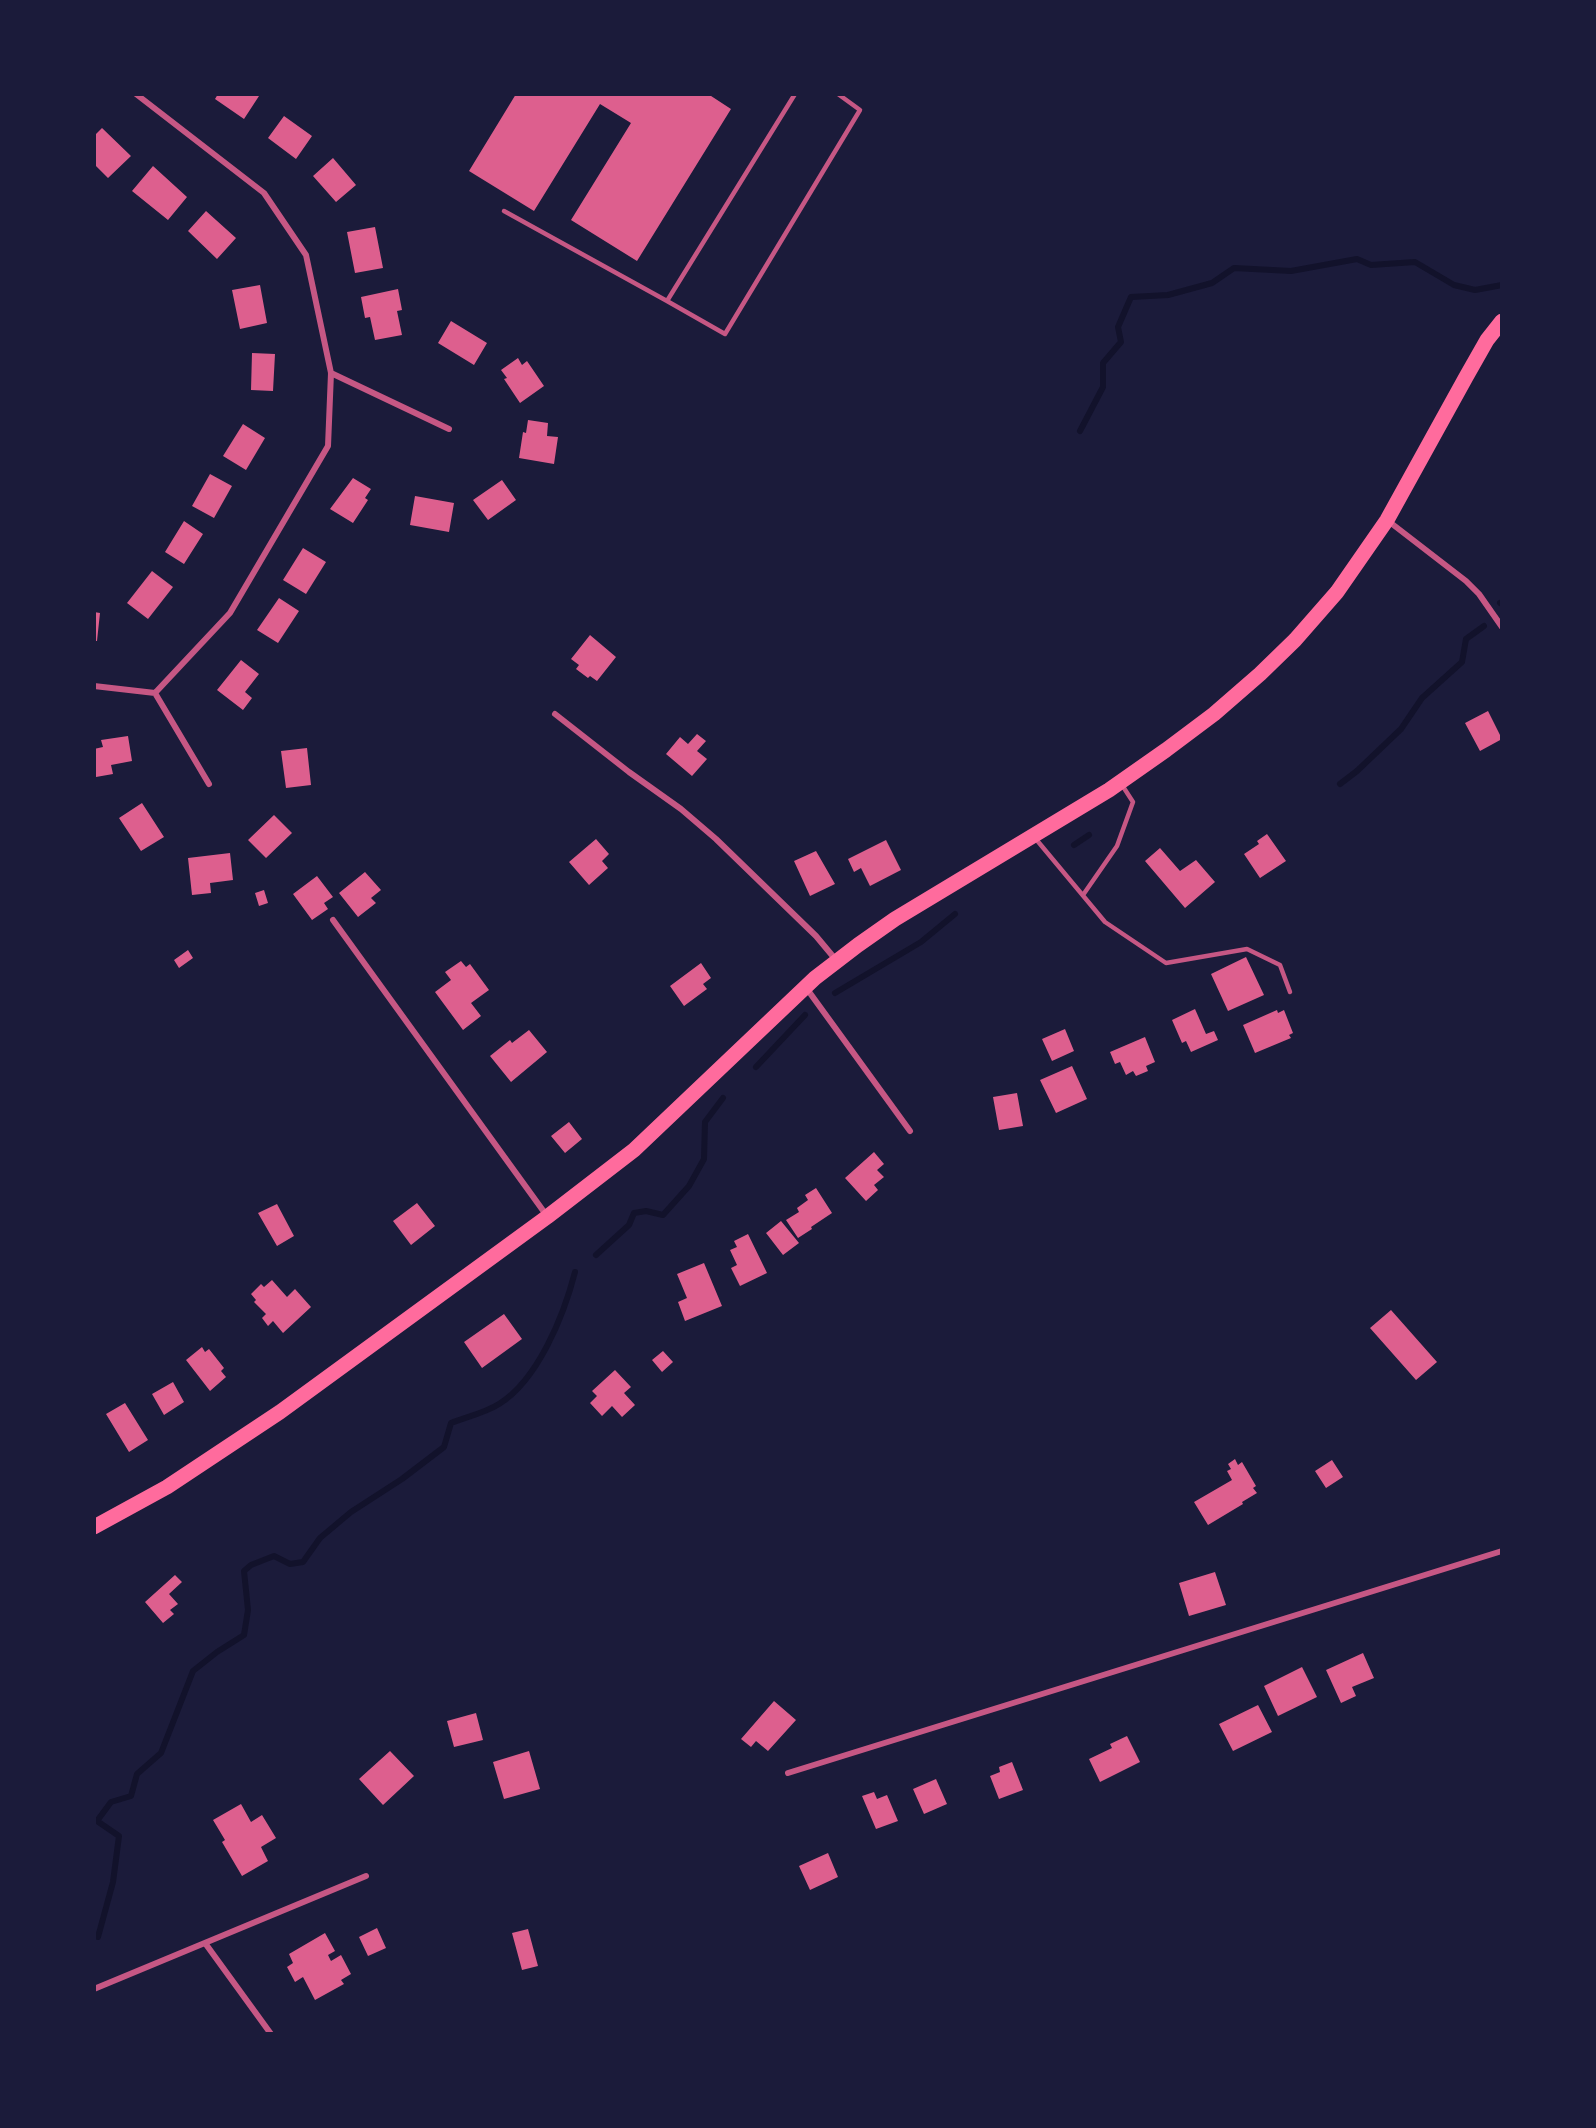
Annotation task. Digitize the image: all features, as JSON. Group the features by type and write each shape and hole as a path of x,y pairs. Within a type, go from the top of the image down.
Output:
{"main road":[{"path":"94,1527 167,1487 280,1412 547,1217 634,1150 805,987 837,961 896,919 1121,782 1214,714 1295,640 1337,592 1387,520 1487,340 1502,321"}],"street":[{"path":"136,94 264,193 306,255 331,373 328,446 230,612 155,693"},
{"path":"331,373 449,429"},
{"path":"1387,520 1466,581 1479,594 1502,627"},
{"path":"94,686 155,693"},
{"path":"155,693 209,784"},
{"path":"555,714 707,831 816,936 837,961"},
{"path":"333,920 547,1217"},
{"path":"805,987 910,1131"},
{"path":"788,1773 1502,1551"},
{"path":"94,1989 366,1876"},
{"path":"205,1943 271,2034"}],"lane":[{"path":"667,301 795,94"},
{"path":"504,211 725,334 860,110 838,94"},
{"path":"1083,895 1117,846 1132,802 1121,782"},
{"path":"1033,836 1105,922 1166,963 1247,949 1280,965 1290,992"}],"building":[{"path":"218,94 257,94 259,96 244,119 215,99"},
{"path":"516,94 708,94 731,109 637,261 571,220 631,123 600,104 534,211 469,171"},
{"path":"284,116 312,136 296,159 268,138"},
{"path":"102,128 131,156 108,178 94,164 94,136"},
{"path":"333,158 356,185 336,202 313,176"},
{"path":"153,166 187,197 168,220 132,191"},
{"path":"206,211 236,238 217,259 188,231"},
{"path":"375,227 383,268 355,273 347,232"},
{"path":"260,285 267,323 240,329 232,290"},
{"path":"398,289 402,310 397,311 402,335 375,340 370,317 365,318 361,297"},
{"path":"451,321 487,343 474,365 438,343"},
{"path":"252,353 275,354 273,391 251,390"},
{"path":"518,358 522,365 527,361 544,386 520,403 504,379 507,378 501,370"},
{"path":"528,420 548,423 547,436 558,437 554,464 519,458 523,432 526,433"},
{"path":"243,424 265,438 246,470 223,456"},
{"path":"210,474 232,486 214,518 192,506"},
{"path":"353,478 371,489 365,498 368,500 353,523 330,509"},
{"path":"502,480 516,500 488,520 473,500"},
{"path":"415,496 454,503 449,532 410,525"},
{"path":"184,521 203,534 184,564 165,552"},
{"path":"303,548 326,562 306,594 283,580"},
{"path":"152,571 173,587 148,619 127,603"},
{"path":"279,598 299,611 278,643 257,630"},
{"path":"94,612 100,613 97,641 94,641"},
{"path":"590,635 616,657 597,681 590,676 588,678 576,669 579,665 571,659"},
{"path":"241,660 259,674 245,692 252,698 243,710 217,690"},
{"path":"1488,711 1502,739 1480,751 1465,723"},
{"path":"697,734 706,741 697,751 707,759 692,776 666,754 680,737 688,744"},
{"path":"128,736 132,761 111,765 113,774 96,777 94,749 103,747 101,740"},
{"path":"307,748 311,785 286,788 281,751"},
{"path":"142,803 164,837 141,851 119,818"},
{"path":"274,815 292,833 266,858 248,840"},
{"path":"1267,834 1286,861 1260,878 1244,854 1259,844 1257,841"},
{"path":"596,839 609,854 602,861 608,868 589,885 569,862"},
{"path":"886,840 901,870 870,886 861,868 854,872 848,859"},
{"path":"1160,848 1180,871 1196,860 1215,882 1185,908 1145,861"},
{"path":"816,851 835,884 810,896 794,861"},
{"path":"230,853 233,880 210,883 211,893 192,895 188,858"},
{"path":"365,872 381,890 371,898 376,903 358,917 339,893"},
{"path":"317,876 333,897 324,903 328,909 312,920 293,894"},
{"path":"264,890 268,903 259,906 255,893"},
{"path":"188,950 193,958 179,968 174,960"},
{"path":"1246,957 1264,995 1228,1011 1211,974"},
{"path":"461,961 466,967 470,964 489,990 471,1003 481,1016 463,1030 435,992 451,980 445,972"},
{"path":"701,963 711,978 703,984 707,989 684,1006 670,986"},
{"path":"1195,1009 1206,1034 1214,1031 1218,1040 1191,1052 1186,1041 1182,1043 1172,1020"},
{"path":"1277,1010 1278,1013 1284,1010 1293,1033 1289,1035 1291,1038 1255,1053 1243,1025"},
{"path":"1065,1029 1074,1051 1052,1061 1042,1039"},
{"path":"529,1030 547,1052 511,1082 490,1056 510,1040 512,1043"},
{"path":"1145,1037 1155,1062 1146,1066 1148,1071 1136,1076 1133,1071 1126,1075 1120,1062 1115,1064 1110,1052"},
{"path":"1072,1066 1087,1099 1056,1113 1040,1080"},
{"path":"1017,1093 1023,1126 999,1130 993,1097"},
{"path":"569,1122 582,1139 565,1153 551,1136"},
{"path":"874,1152 884,1164 877,1170 884,1177 874,1185 878,1190 866,1201 845,1178"},
{"path":"816,1188 832,1213 798,1238 786,1220 799,1212 797,1208 808,1200 805,1195"},
{"path":"417,1203 435,1226 411,1245 393,1221"},
{"path":"277,1204 294,1236 277,1246 258,1213"},
{"path":"781,1221 799,1243 783,1255 766,1233"},
{"path":"748,1234 767,1273 740,1286 731,1268 737,1265 730,1250 737,1247 734,1241"},
{"path":"704,1263 722,1306 685,1321 678,1302 687,1298 677,1274"},
{"path":"272,1280 287,1297 295,1289 311,1307 283,1333 273,1321 268,1326 262,1318 266,1314 254,1302 256,1300 251,1294 261,1284 264,1287"},
{"path":"1391,1310 1437,1362 1416,1380 1370,1328"},
{"path":"504,1314 522,1339 482,1368 464,1342"},
{"path":"202,1347 205,1352 209,1349 224,1368 221,1371 226,1377 210,1391 186,1360"},
{"path":"663,1351 673,1362 662,1372 652,1360"},
{"path":"615,1370 631,1387 624,1393 635,1405 622,1417 612,1406 602,1416 590,1403 597,1396 592,1391"},
{"path":"173,1382 184,1402 164,1415 152,1394"},
{"path":"125,1403 148,1440 129,1452 106,1414"},
{"path":"1235,1459 1238,1465 1242,1462 1256,1486 1253,1488 1257,1493 1208,1525 1194,1502 1232,1480 1227,1471 1231,1469 1228,1464"},
{"path":"1332,1460 1343,1477 1326,1488 1315,1471"},
{"path":"1215,1572 1226,1605 1189,1616 1179,1583"},
{"path":"175,1575 182,1582 169,1594 178,1604 170,1610 174,1614 163,1623 145,1602"},
{"path":"1363,1653 1374,1678 1352,1687 1356,1696 1341,1703 1326,1670"},
{"path":"1302,1667 1317,1697 1278,1716 1264,1686"},
{"path":"774,1701 796,1720 768,1751 756,1741 751,1747 741,1739"},
{"path":"1258,1705 1272,1732 1233,1751 1219,1724"},
{"path":"476,1713 483,1740 454,1747 447,1721"},
{"path":"1127,1736 1140,1762 1100,1782 1089,1759 1112,1748 1110,1744"},
{"path":"390,1751 414,1776 383,1805 359,1779"},
{"path":"529,1751 540,1789 504,1799 493,1762"},
{"path":"1012,1762 1023,1790 999,1799 990,1776 1000,1772 999,1767"},
{"path":"936,1779 947,1804 924,1814 913,1789"},
{"path":"874,1792 877,1799 887,1795 898,1821 876,1829 862,1796"},
{"path":"241,1804 251,1822 262,1815 276,1838 261,1847 268,1861 242,1876 222,1842 225,1840 213,1820"},
{"path":"828,1853 838,1877 810,1890 799,1866"},
{"path":"377,1928 386,1948 368,1956 359,1937"},
{"path":"528,1929 538,1966 522,1970 512,1933"},
{"path":"325,1933 335,1951 328,1955 331,1961 341,1955 351,1974 341,1980 344,1984 315,2000 303,1977 295,1982 287,1967 293,1963 289,1954"}],"waterway":[{"path":"1080,431 1103,387 1103,363 1121,342 1118,327 1131,297 1168,295 1212,283 1234,268 1291,271 1357,259 1371,265 1415,262 1454,285 1475,290 1502,285"},
{"path":"1340,784 1401,729 1422,698 1462,662 1466,639 1484,626"},
{"path":"1074,845 1089,835"},
{"path":"835,993 921,942 955,914"},
{"path":"756,1067 805,1015"},
{"path":"596,1255 629,1225 634,1213 646,1211 663,1215 689,1186 704,1159 705,1122 723,1098"},
{"path":"98,1937 113,1882 119,1836 97,1821 111,1802 131,1796 137,1774 161,1753 193,1671 244,1635 248,1610 244,1571 251,1565 274,1556 290,1564 303,1562 320,1538 351,1512 402,1479 444,1447 451,1423 494,1407 513,1393 526,1379 548,1345 564,1307 575,1272"}]}
